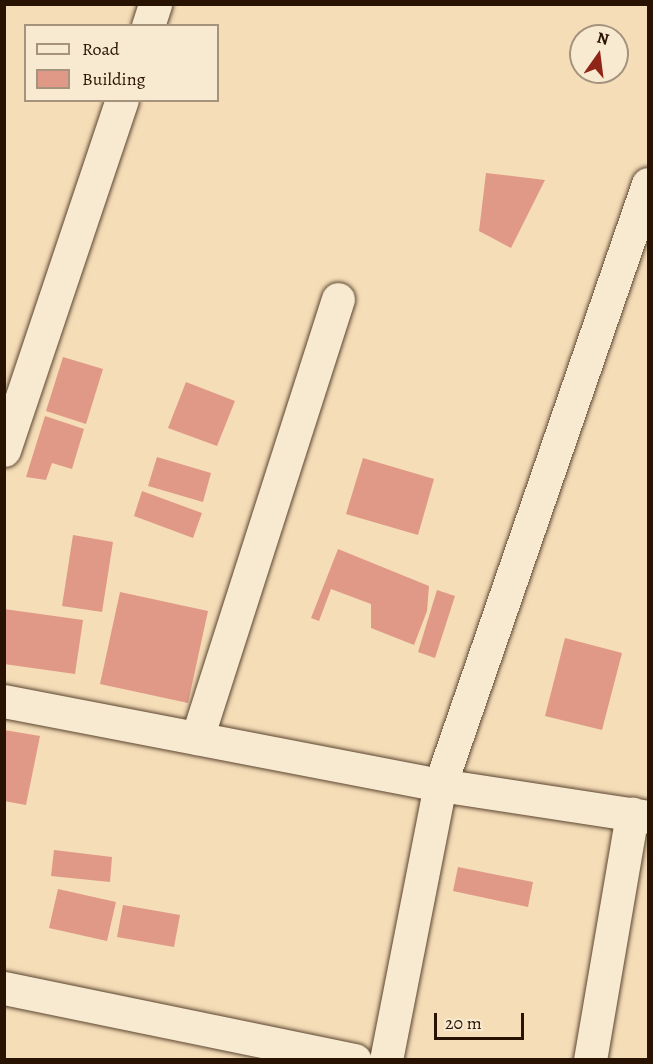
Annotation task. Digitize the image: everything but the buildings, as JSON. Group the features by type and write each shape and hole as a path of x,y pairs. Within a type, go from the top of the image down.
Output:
{"street":[{"path":"149,24 155,4"},
{"path":"4,450 121,102"},
{"path":"386,1059 440,784 648,184"},
{"path":"197,738 338,299"},
{"path":"4,701 440,784 640,815 590,1059"},
{"path":"4,988 355,1059"}]}
